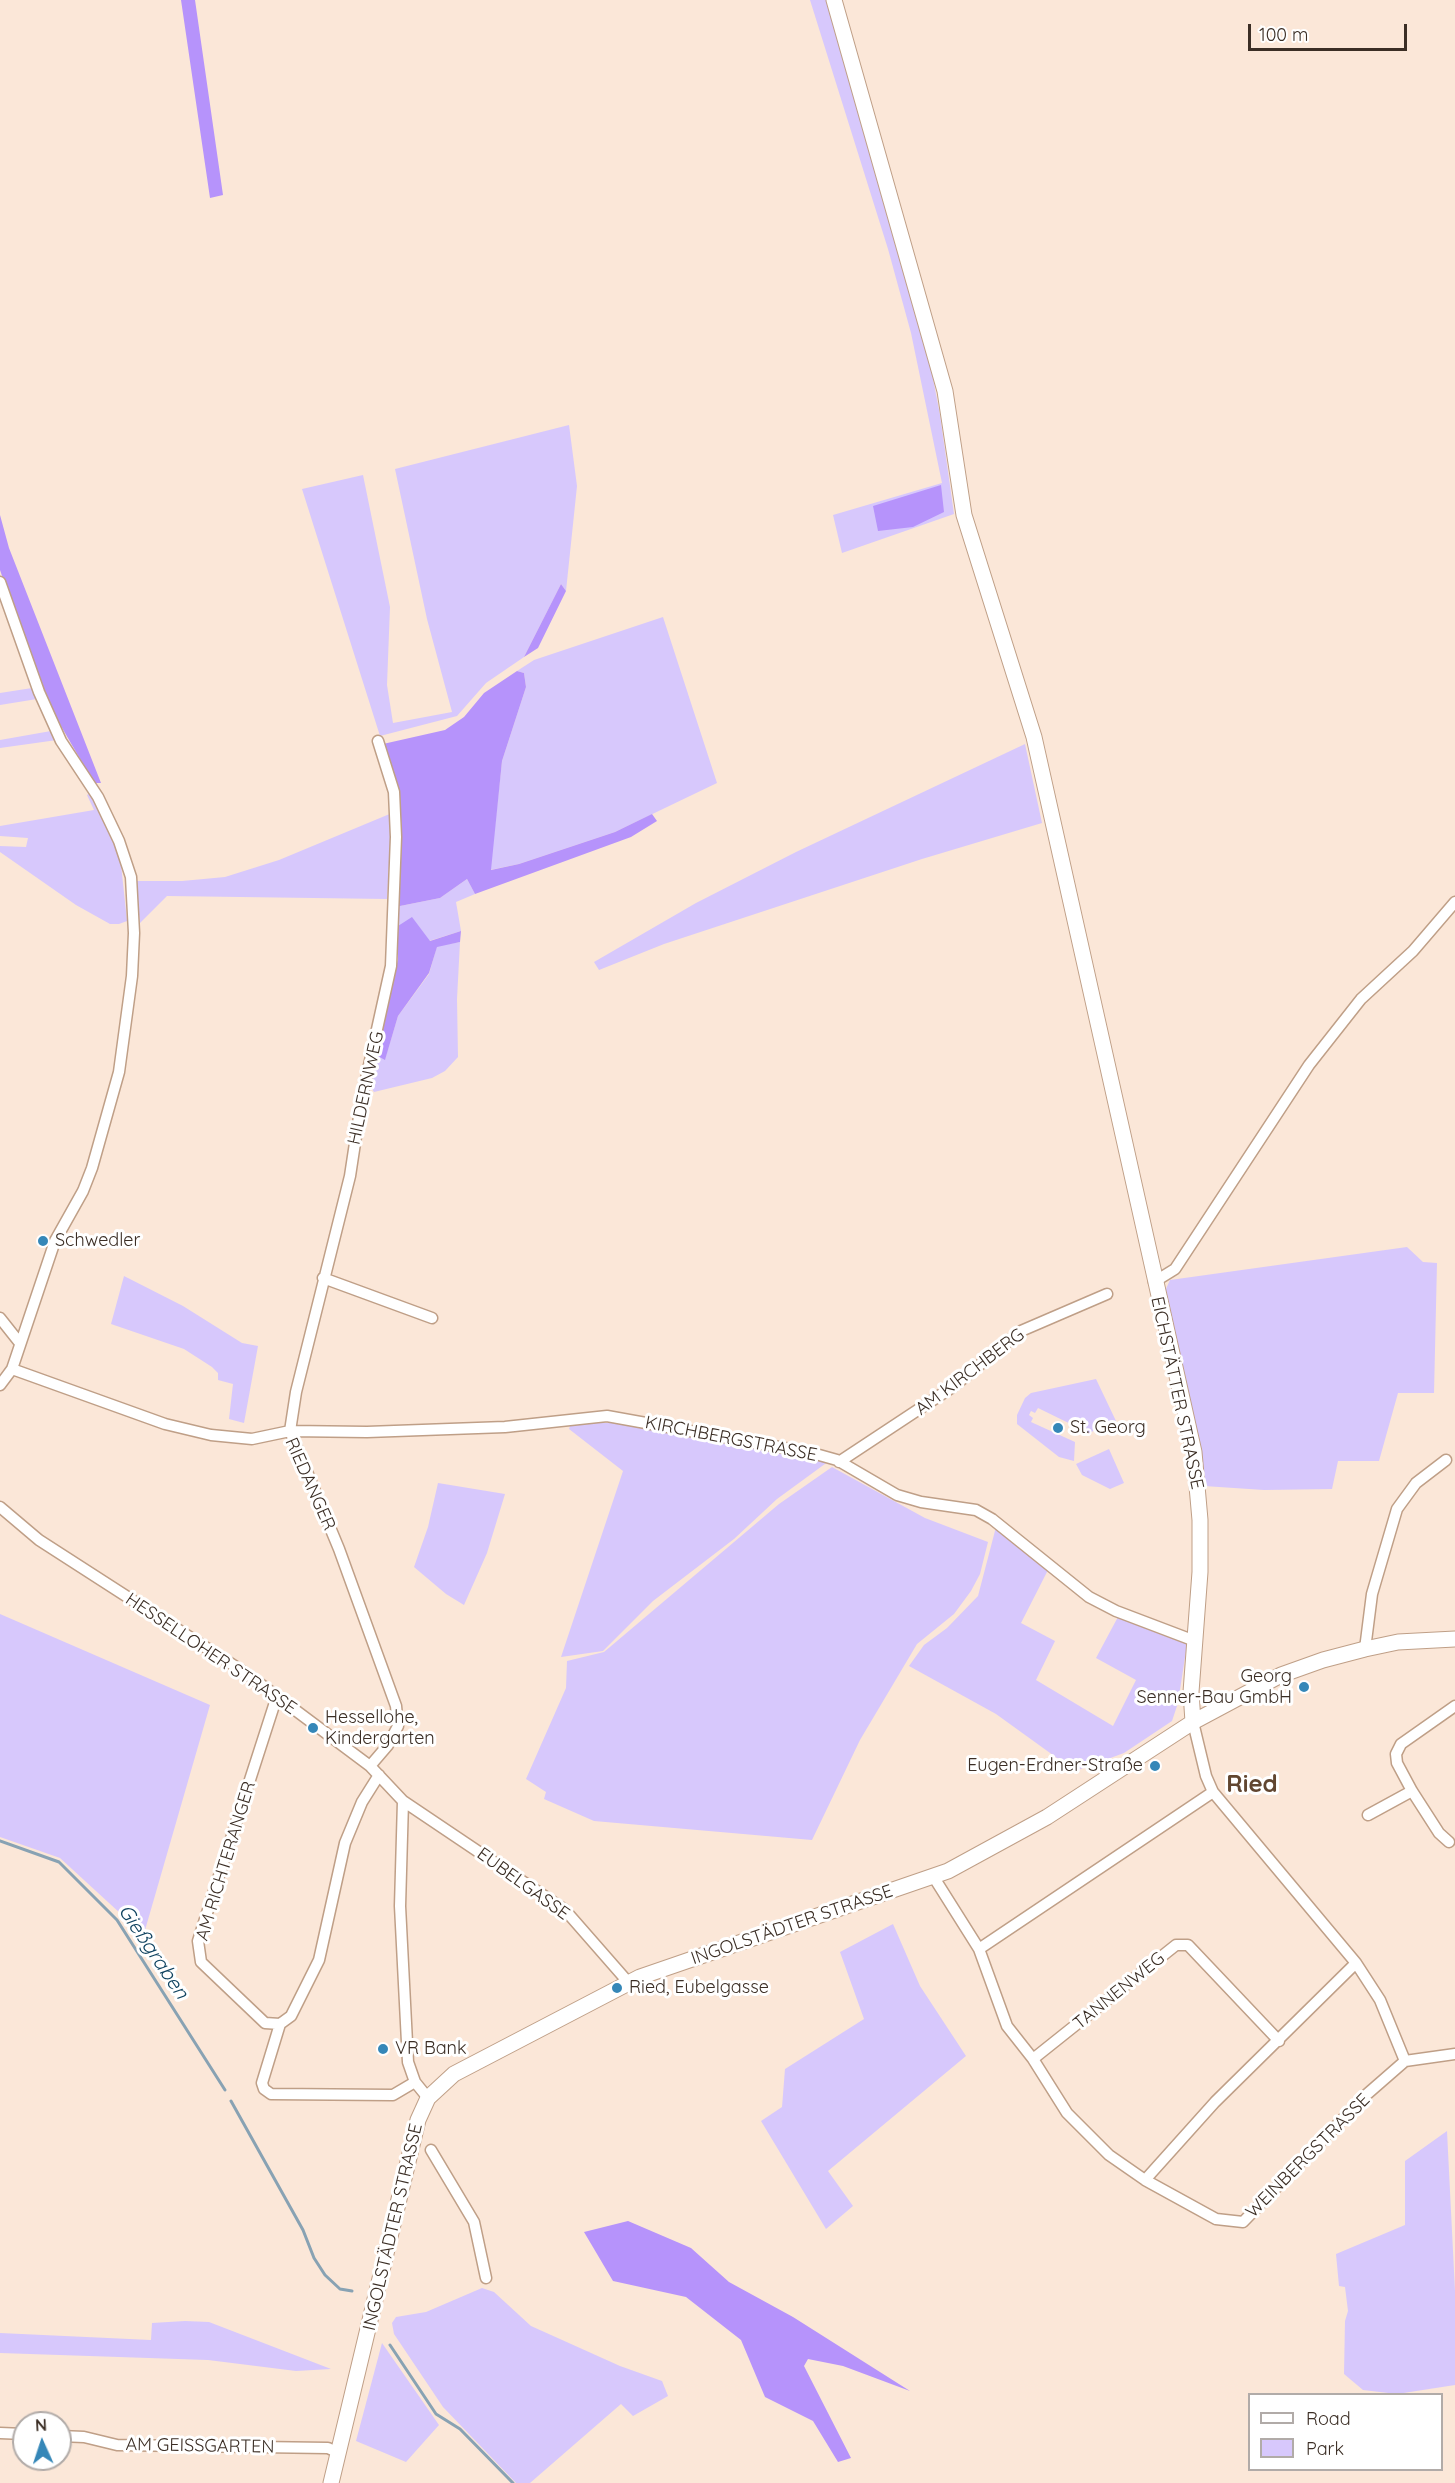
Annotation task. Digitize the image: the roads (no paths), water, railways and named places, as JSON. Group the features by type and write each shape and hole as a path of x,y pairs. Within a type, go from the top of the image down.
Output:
{"main road":[{"name":"EICHSTÄTTER STRASSE","path":"834,0 945,391 964,515 1034,736 1106,1052 1154,1282 1194,1452 1199,1486 1200,1572 1191,1692 1193,1722"},
{"name":"INGOLSTÄDTER STRASSE","path":"332,2483 412,2141 428,2098 454,2074 628,1982 933,1876 1047,1817 1193,1722 1281,1675 1323,1660 1398,1642 1455,1639"}],"street":[{"path":"0,582 39,692 56,731 98,797 119,841 131,877 134,912 132,976 119,1072 92,1168 83,1191 55,1241 12,1369 0,1385"},
{"name":"HILDERNWEG","path":"290,1431 323,1278 350,1176 362,1097 391,966 396,837 394,792 378,741"},
{"path":"1154,1282 1174,1269 1309,1065 1361,999 1413,951 1455,902"},
{"path":"323,1278 432,1318"},
{"name":"AM KIRCHBERG","path":"839,1462 954,1386 1021,1331 1107,1294"},
{"path":"0,1318 20,1342"},
{"name":"RIEDANGER","path":"12,1369 93,1400 188,1430 252,1439 290,1431 339,1549 396,1706 398,1726 388,1745 370,1766"},
{"name":"KIRCHBERGSTRASSE","path":"290,1431 367,1432 505,1427 608,1416 812,1453 839,1462 897,1495 921,1502 976,1510 992,1519 1089,1597 1116,1611 1195,1641"},
{"path":"1365,1649 1372,1594 1397,1509 1416,1484 1446,1460"},
{"name":"HESSELLOHER STRASSE","path":"0,1507 39,1540 277,1696 370,1766 403,1801"},
{"name":"AM RICHTERANGER","path":"277,1696 198,1941 201,1962 265,2023 280,2024"},
{"path":"1449,1842 1439,1833 1412,1791 1396,1763 1396,1752 1401,1744 1455,1706"},
{"path":"1193,1722 1206,1776 1213,1792 1356,1963 1380,2000 1405,2061 1455,2054"},
{"path":"379,1775 362,1802 345,1843 318,1960 291,2016 280,2024 262,2083 264,2089 271,2094 393,2095 415,2082"},
{"path":"1368,1815 1412,1791"},
{"path":"979,1949 1213,1792"},
{"path":"403,1801 399,1906 408,2062 415,2082 428,2098"},
{"name":"EUBELGASSE","path":"403,1801 565,1910 628,1982"},
{"name":"WEINBERGSTRASSE","path":"933,1876 979,1949 1007,2025 1067,2113 1110,2155 1145,2180 1216,2219 1243,2222 1366,2095 1405,2061"},
{"name":"TANNENWEG","path":"1033,2060 1176,1945 1188,1945 1280,2041"},
{"path":"1145,2180 1215,2102 1280,2041 1356,1963"},
{"path":"431,2150 474,2222 486,2278"},
{"name":"AM GEISSGARTEN","path":"72,2436 117,2445 328,2448 339,2453"}],"waterway":[{"name":"Gießgraben","path":"0,1841 59,1862 117,1920 225,2090"},
{"name":"Gießgraben","path":"231,2101 303,2230 314,2258 325,2275 340,2289 352,2291"},
{"name":"Gießgraben","path":"390,2345 436,2414 460,2429 513,2483"}],"place":[{"name":"Schwedler","path":"43,1241"},
{"name":"St. Georg","path":"1058,1428"},
{"name":"Georg Senner-Bau GmbH","path":"1304,1687"},
{"name":"Hessellohe, Kindergarten","path":"313,1728"},
{"name":"Eugen-Erdner-Straße","path":"1155,1766"},
{"name":"Ried, Eubelgasse","path":"617,1988"},
{"name":"VR Bank","path":"383,2049"}],"district":[{"name":"Ried","path":"1252,1785"}]}
